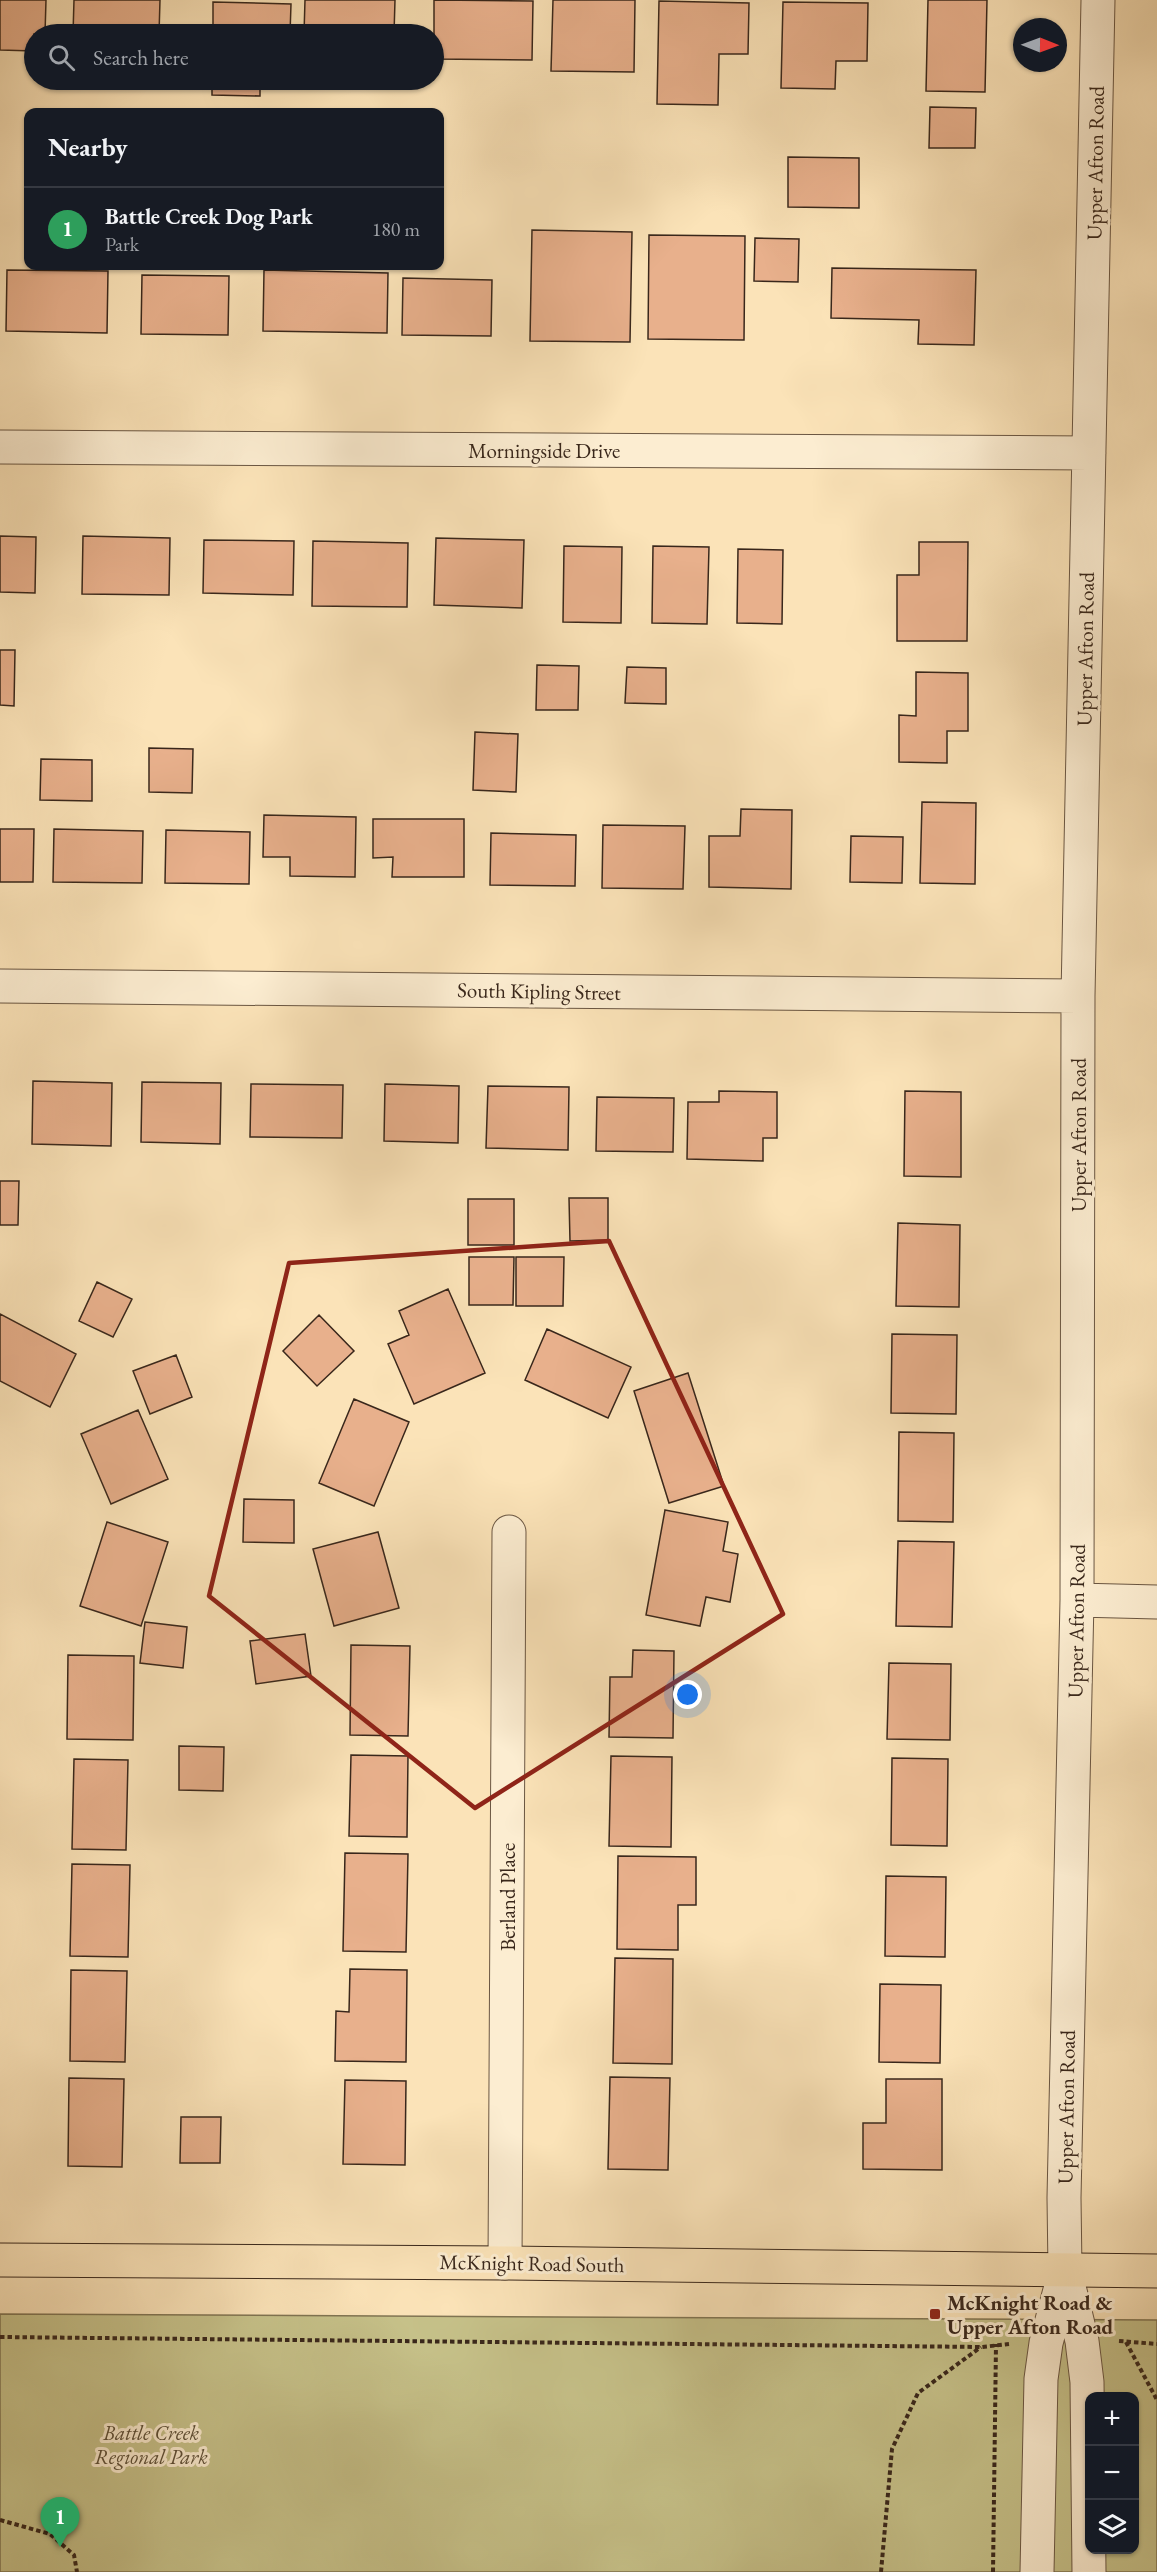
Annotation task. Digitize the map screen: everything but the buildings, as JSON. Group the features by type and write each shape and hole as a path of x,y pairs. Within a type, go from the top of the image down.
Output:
{"main road":[{"name":"McKnight Road South","path":"0,2260 505,2263 1157,2271"}],"street":[{"name":"Upper Afton Road","path":"1089,2572 1087,2382 1082,2341 1065,2270 1064,2198 1077,1600 1078,996 1098,0"},
{"name":"Morningside Drive","path":"0,447 1089,453"},
{"name":"South Kipling Street","path":"0,986 1078,996"},
{"name":"Berland Place","path":"505,2263 509,1532"},
{"path":"1077,1600 1157,1602"},
{"name":"Upper Afton Road","path":"1037,2572 1041,2379 1046,2343 1065,2270"}],"path":[{"path":"0,2337 982,2347 996,2344 993,2572"},
{"path":"1157,2344 1126,2341 1157,2400"},
{"path":"881,2572 892,2449 918,2393 982,2347"},
{"path":"0,2520 50,2534 74,2555 77,2572"}],"highlighted area":[{"path":"609,1241 783,1614 475,1808 209,1596 289,1263"}],"green space":[{"name":"Battle Creek Regional Park","path":"0,2314 1157,2320 1157,2572 0,2572"}],"place":[{"name":"McKnight Road & Upper Afton Road","path":"935,2314"},
{"name":"Battle Creek Dog Park","path":"60,2547"}]}
